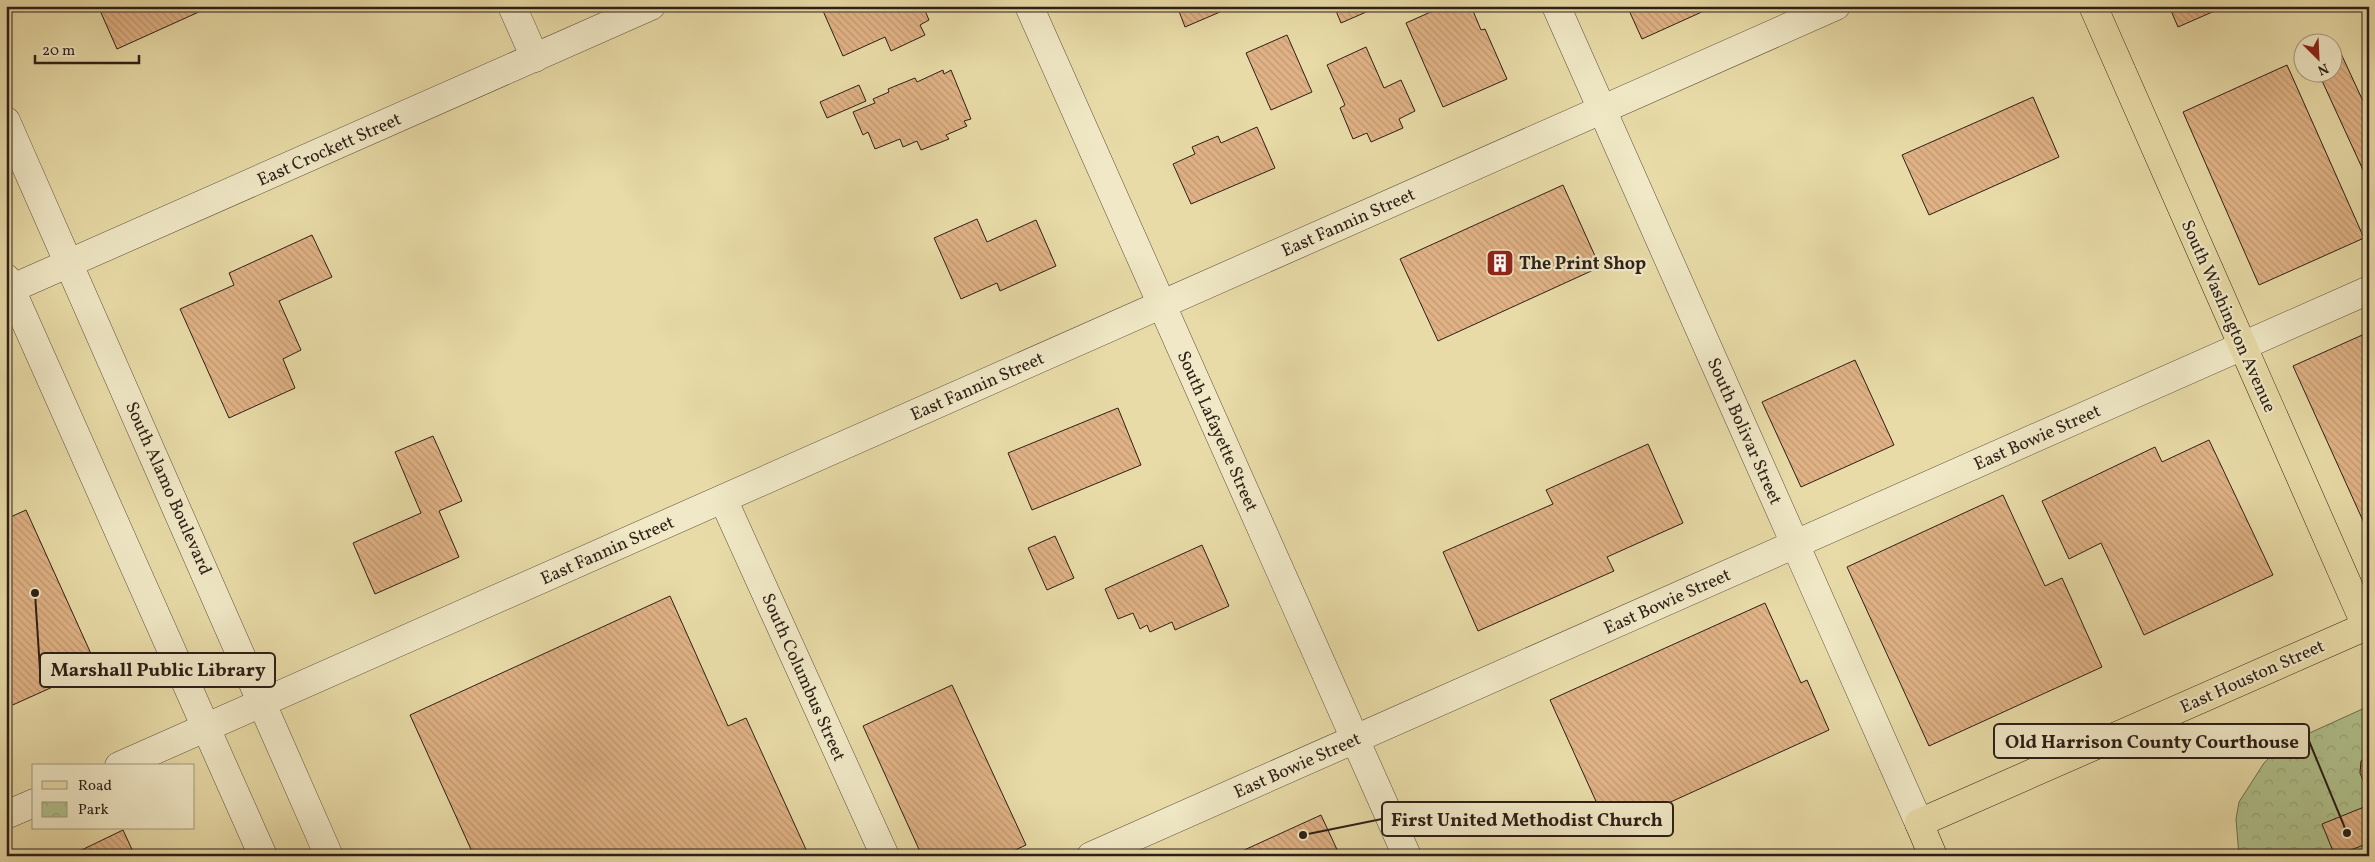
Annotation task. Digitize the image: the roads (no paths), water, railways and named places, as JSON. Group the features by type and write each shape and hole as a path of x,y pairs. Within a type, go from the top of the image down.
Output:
{"main road":[{"name":"South Washington Avenue","path":"2092,6 2367,625"},
{"name":"East Houston Street","path":"1919,823 2367,625"},
{"name":"South Bolivar Street","path":"1919,823 1933,856"}],"street":[{"path":"512,6 535,58"},
{"name":"East Crockett Street","path":"8,286 70,263 651,6"},
{"name":"South Lafayette Street","path":"1029,6 1407,856"},
{"name":"South Bolivar Street","path":"1556,6 1919,823"},
{"name":"East Fannin Street","path":"124,764 1836,6"},
{"name":"South Alamo Boulevard","path":"6,121 330,856"},
{"path":"8,286 263,856"},
{"name":"East Bowie Street","path":"1091,856 2369,290"},
{"name":"South Columbus Street","path":"723,499 885,856"},
{"path":"6,815 32,804"}],"place":[{"name":"The Print Shop","path":"1500,263"},
{"name":"Marshall Public Library","path":"35,593"},
{"name":"Old Harrison County Courthouse","path":"2347,833"},
{"name":"First United Methodist Church","path":"1303,835"}]}
